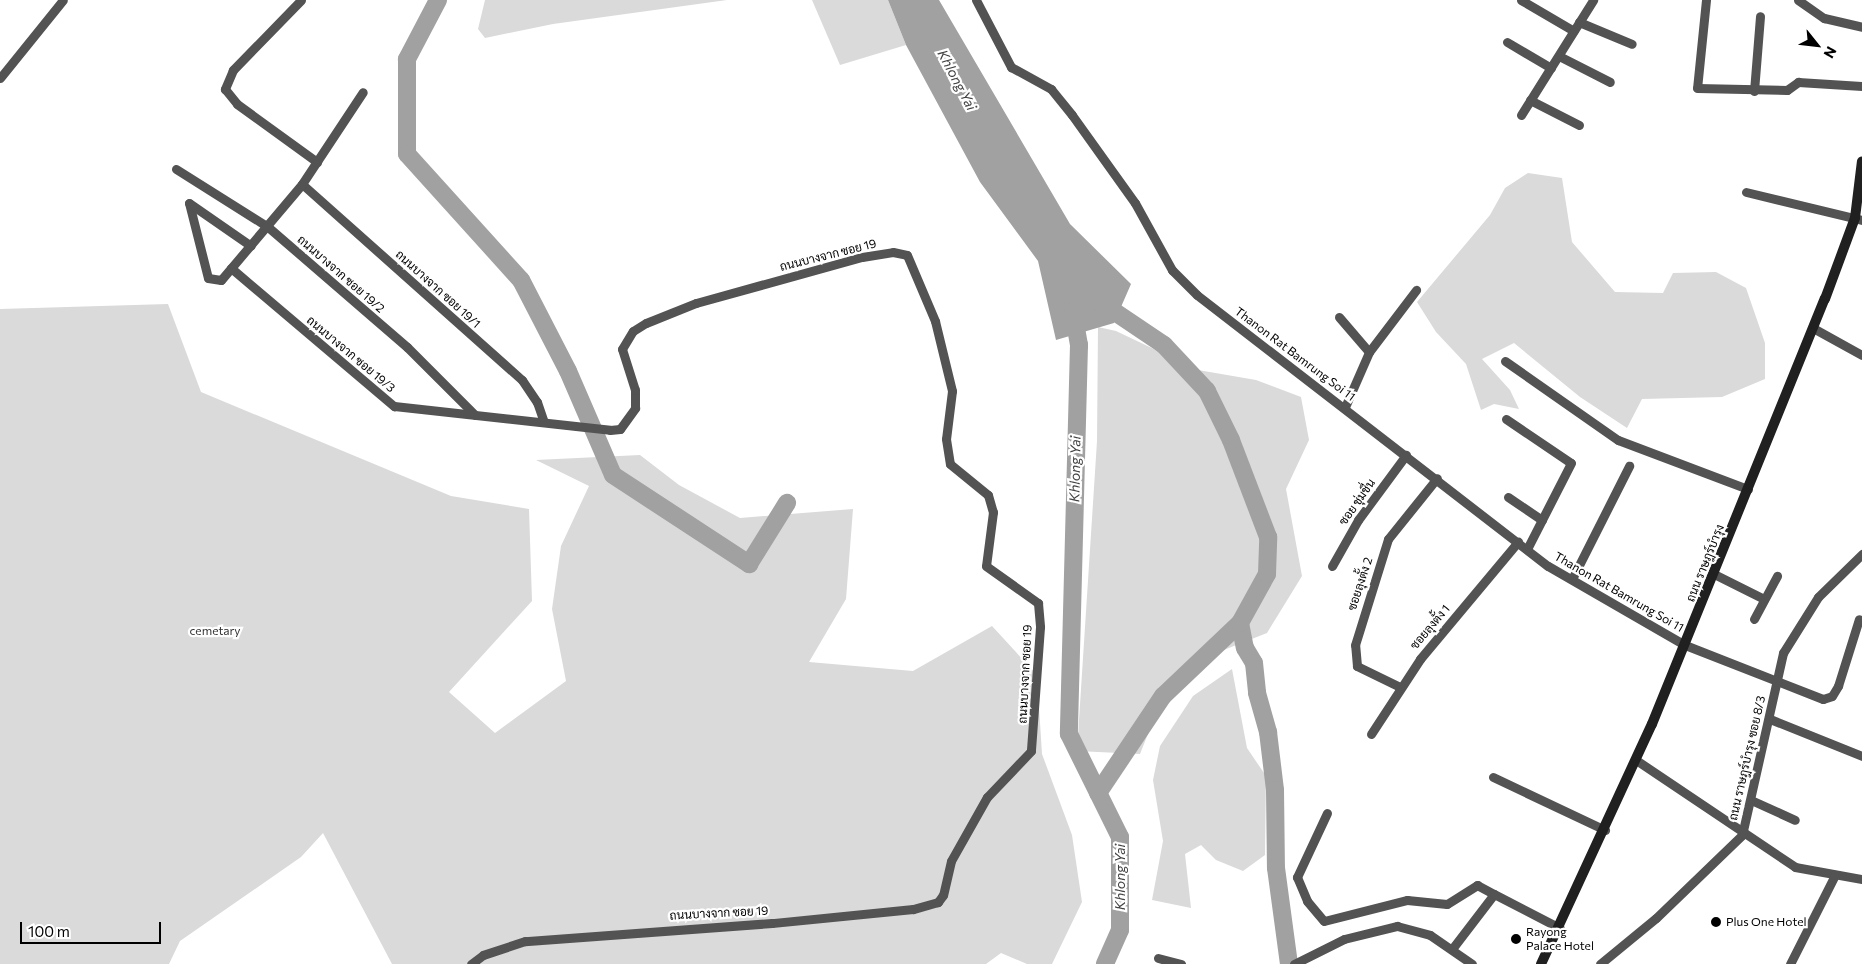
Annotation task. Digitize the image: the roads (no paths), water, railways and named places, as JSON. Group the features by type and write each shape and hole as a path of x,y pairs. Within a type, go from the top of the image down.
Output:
{"street":[{"path":"0,78 63,0"},
{"path":"301,0 233,70 225,89 237,104 317,162"},
{"name":"Thanon Rat Bamrung Soi 11","path":"976,0 1011,67 1051,89 1135,202 1172,270 1197,295 1527,549 1572,579 1685,645 1823,699 1832,696 1859,619"},
{"path":"1521,0 1574,31"},
{"path":"1521,114 1593,0"},
{"path":"1706,0 1697,88 1754,91 1787,90 1798,82 1862,86"},
{"path":"1798,0 1824,18 1862,28"},
{"path":"1754,91 1760,16"},
{"path":"1580,22 1632,44"},
{"path":"1507,42 1550,68"},
{"path":"1559,56 1610,82"},
{"path":"251,246 189,203 208,278 221,280 268,227 302,184 363,92"},
{"path":"1530,100 1579,125"},
{"name":"ถนน ราษฎร์บำรุง","path":"1541,964 1560,928 1605,830 1685,645 1858,219 1862,161"},
{"name":"ถนนบางจาก ซอย 19/2","path":"176,169 268,227 407,347 475,415"},
{"name":"ถนนบางจาก ซอย 19/1","path":"302,184 522,380 538,402 544,422"},
{"path":"1746,192 1858,219"},
{"name":"ถนนบางจาก ซอย 19","path":"475,415 544,422 569,427 620,429 635,408 635,390 622,349 633,331 646,323 696,304 862,257 893,252 907,255 935,322 952,391 946,439 950,464 988,495 994,512 986,566 1038,604 1034,741 1026,760 990,792 951,861 944,896 929,906 772,923 525,940 484,960"},
{"name":"ถนนบางจาก ซอย 19/3","path":"231,268 387,402 402,409 475,415"},
{"path":"1344,407 1369,352 1416,290"},
{"path":"1339,317 1369,352"},
{"path":"1813,328 1862,355"},
{"path":"1505,360 1618,440 1748,489"},
{"path":"1506,418 1571,463 1527,549"},
{"name":"ซอย ชุ่มชื่น","path":"1332,566 1358,520 1406,455"},
{"path":"1572,579 1629,466"},
{"name":"ซอยลุงตั้ง 2","path":"1400,688 1357,666 1355,644 1388,539 1437,478"},
{"path":"1508,498 1542,520"},
{"name":"ซอยลุงตั้ง 1","path":"1371,734 1400,688 1518,542"},
{"name":"ถนน ราษฎร์บำรุง ซอย 8/3","path":"1600,964 1656,918 1742,835 1770,719 1775,680 1782,653 1800,622 1818,597 1862,554"},
{"path":"1714,574 1764,599"},
{"path":"1754,620 1777,576"},
{"path":"1770,719 1862,756"},
{"path":"1636,760 1742,835 1796,867 1862,879"},
{"path":"1493,777 1605,830"},
{"path":"1750,800 1795,820"},
{"path":"1327,812 1297,876 1307,901 1324,920 1407,900 1447,904 1477,885 1560,928"},
{"path":"1790,964 1835,875"},
{"path":"1452,949 1494,894"},
{"path":"1294,964 1344,939 1388,926 1417,929 1452,949 1472,964"},
{"path":"1158,958 1181,964"},
{"path":"471,964 484,960"}],"water":[{"path":"888,0 939,0 1070,224 1131,284 1114,323 1056,340 1038,261 980,182 906,45"}],"waterway":[{"path":"438,0 407,59 407,154 521,280 568,371 613,475 749,564 787,503"},
{"path":"1098,793 1163,696 1240,623 1267,574 1268,537 1231,440 1207,391 1164,345 1100,302"},
{"name":"Khlong Yai","path":"1073,311 1079,345 1069,734 1120,837 1120,930 1105,964"},
{"path":"1240,623 1245,648 1254,663 1257,693 1268,732 1275,790 1276,868 1289,964"}],"place":[{"name":"Plus One Hotel","path":"1716,922"},
{"name":"Rayong Palace Hotel","path":"1516,939"}],"park label":[{"name":"cemetary","path":"215,631"}]}
